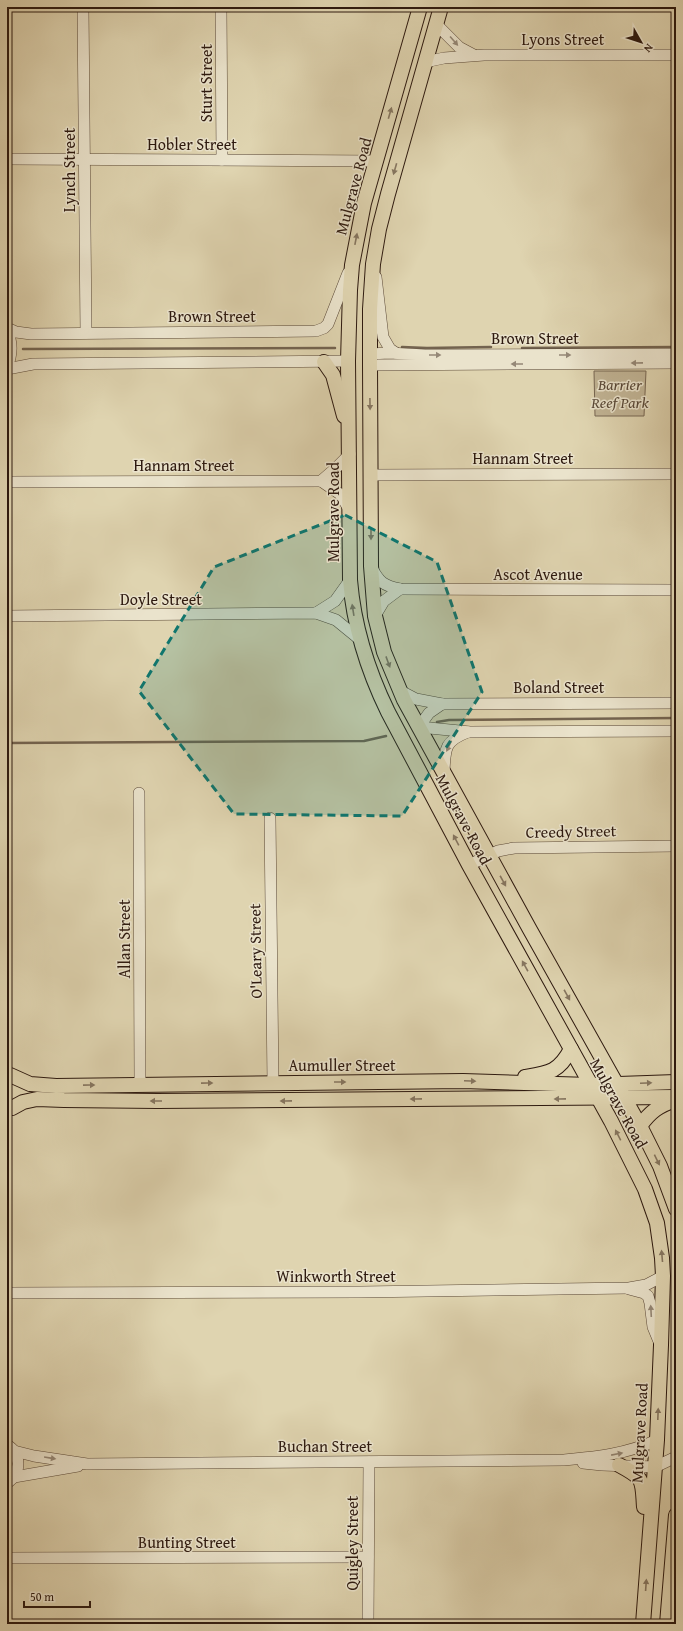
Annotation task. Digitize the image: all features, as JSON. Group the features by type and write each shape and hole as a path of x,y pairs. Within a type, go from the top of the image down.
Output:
{"main road":[{"name":"Mulgrave Road","path":"441,7 381,222 373,264 370,359 371,566 375,616 384,652 399,690 640,1126 674,1196 676,1209"},
{"name":"Mulgrave Road","path":"418,8 359,223 352,265 349,296 348,361 350,580 352,602 358,638 376,688 469,865 598,1098 636,1170 652,1206 660,1238 663,1276 657,1440 643,1624"},
{"name":"Brown Street","path":"348,361 370,359"},
{"path":"324,362 334,377 349,435"},
{"path":"498,1082 547,1073 565,1061 571,1049"},
{"path":"8,1074 14,1081 18,1096 8,1111"},
{"name":"Aumuller Street","path":"8,1074 24,1082 43,1086 384,1082 590,1084 676,1082"},
{"path":"384,1082 412,1087 438,1088 442,1090 443,1098"},
{"path":"8,1111 23,1102 38,1099 165,1101 443,1098 676,1099"},
{"path":"640,1126 654,1110 676,1099"},
{"path":"619,1465 636,1474 643,1485 649,1557"},
{"path":"668,1624 676,1515"}],"street":[{"name":"Lynch Street","path":"84,7 86,333"},
{"name":"Sturt Street","path":"222,7 222,160"},
{"path":"436,24 458,47 474,56"},
{"name":"Lyons Street","path":"425,62 444,58 474,56 676,55"},
{"name":"Hobler Street","path":"7,159 376,161"},
{"path":"373,264 379,296 381,330 388,347 396,353"},
{"name":"Brown Street","path":"7,328 16,332 31,334 282,332 321,330 327,326 329,322 352,265"},
{"path":"7,331 11,349 7,368"},
{"name":"Brown Street","path":"31,334 19,338 11,349 13,354 19,359 33,364"},
{"name":"Brown Street","path":"370,359 396,353 425,355 676,354"},
{"name":"Brown Street","path":"370,359 676,363"},
{"name":"Brown Street","path":"7,368 33,364 348,361"},
{"path":"350,454 321,481 340,494 350,511"},
{"name":"Hannam Street","path":"371,475 676,474"},
{"name":"Hannam Street","path":"7,482 321,481"},
{"name":"Ascot Avenue","path":"371,566 378,580 400,589 676,590"},
{"path":"316,613 335,601 350,580"},
{"path":"375,616 384,601 400,589"},
{"name":"Doyle Street","path":"7,616 316,613 336,620 358,638"},
{"name":"Boland Street","path":"399,690 416,699 442,704 676,703"},
{"path":"442,704 430,711 419,727 470,732 676,731"},
{"path":"444,772 446,752 449,742 455,737 470,732"},
{"name":"Allan Street","path":"139,793 140,1084"},
{"name":"O'Leary Street","path":"270,818 273,1083"},
{"name":"Creedy Street","path":"469,865 498,851 514,848 676,846"},
{"name":"Winkworth Street","path":"7,1293 361,1292 629,1288 646,1285 663,1276"},
{"path":"629,1288 644,1293 648,1296 653,1328 661,1345"},
{"path":"7,1435 10,1448 18,1463 9,1483"},
{"name":"Buchan Street","path":"10,1448 87,1464 564,1460 619,1454 657,1440"},
{"name":"Buchan Street","path":"564,1460 602,1465 655,1466 676,1457"},
{"name":"Quigley Street","path":"368,1624 369,1462"},
{"name":"Buchan Street","path":"9,1483 87,1464"},
{"name":"Bunting Street","path":"7,1558 368,1557"}],"highlighted area":[{"path":"345,515 437,562 482,692 402,816 234,814 139,691 214,567"}],"green space":[{"name":"Barrier Reef Park","path":"594,371 646,371 644,416 595,416"}],"waterway":[{"path":"402,347 491,347"},
{"path":"522,348 676,347"},
{"path":"23,349 335,348"},
{"path":"437,722 449,720 676,718"},
{"path":"7,743 364,741 386,736"}]}
